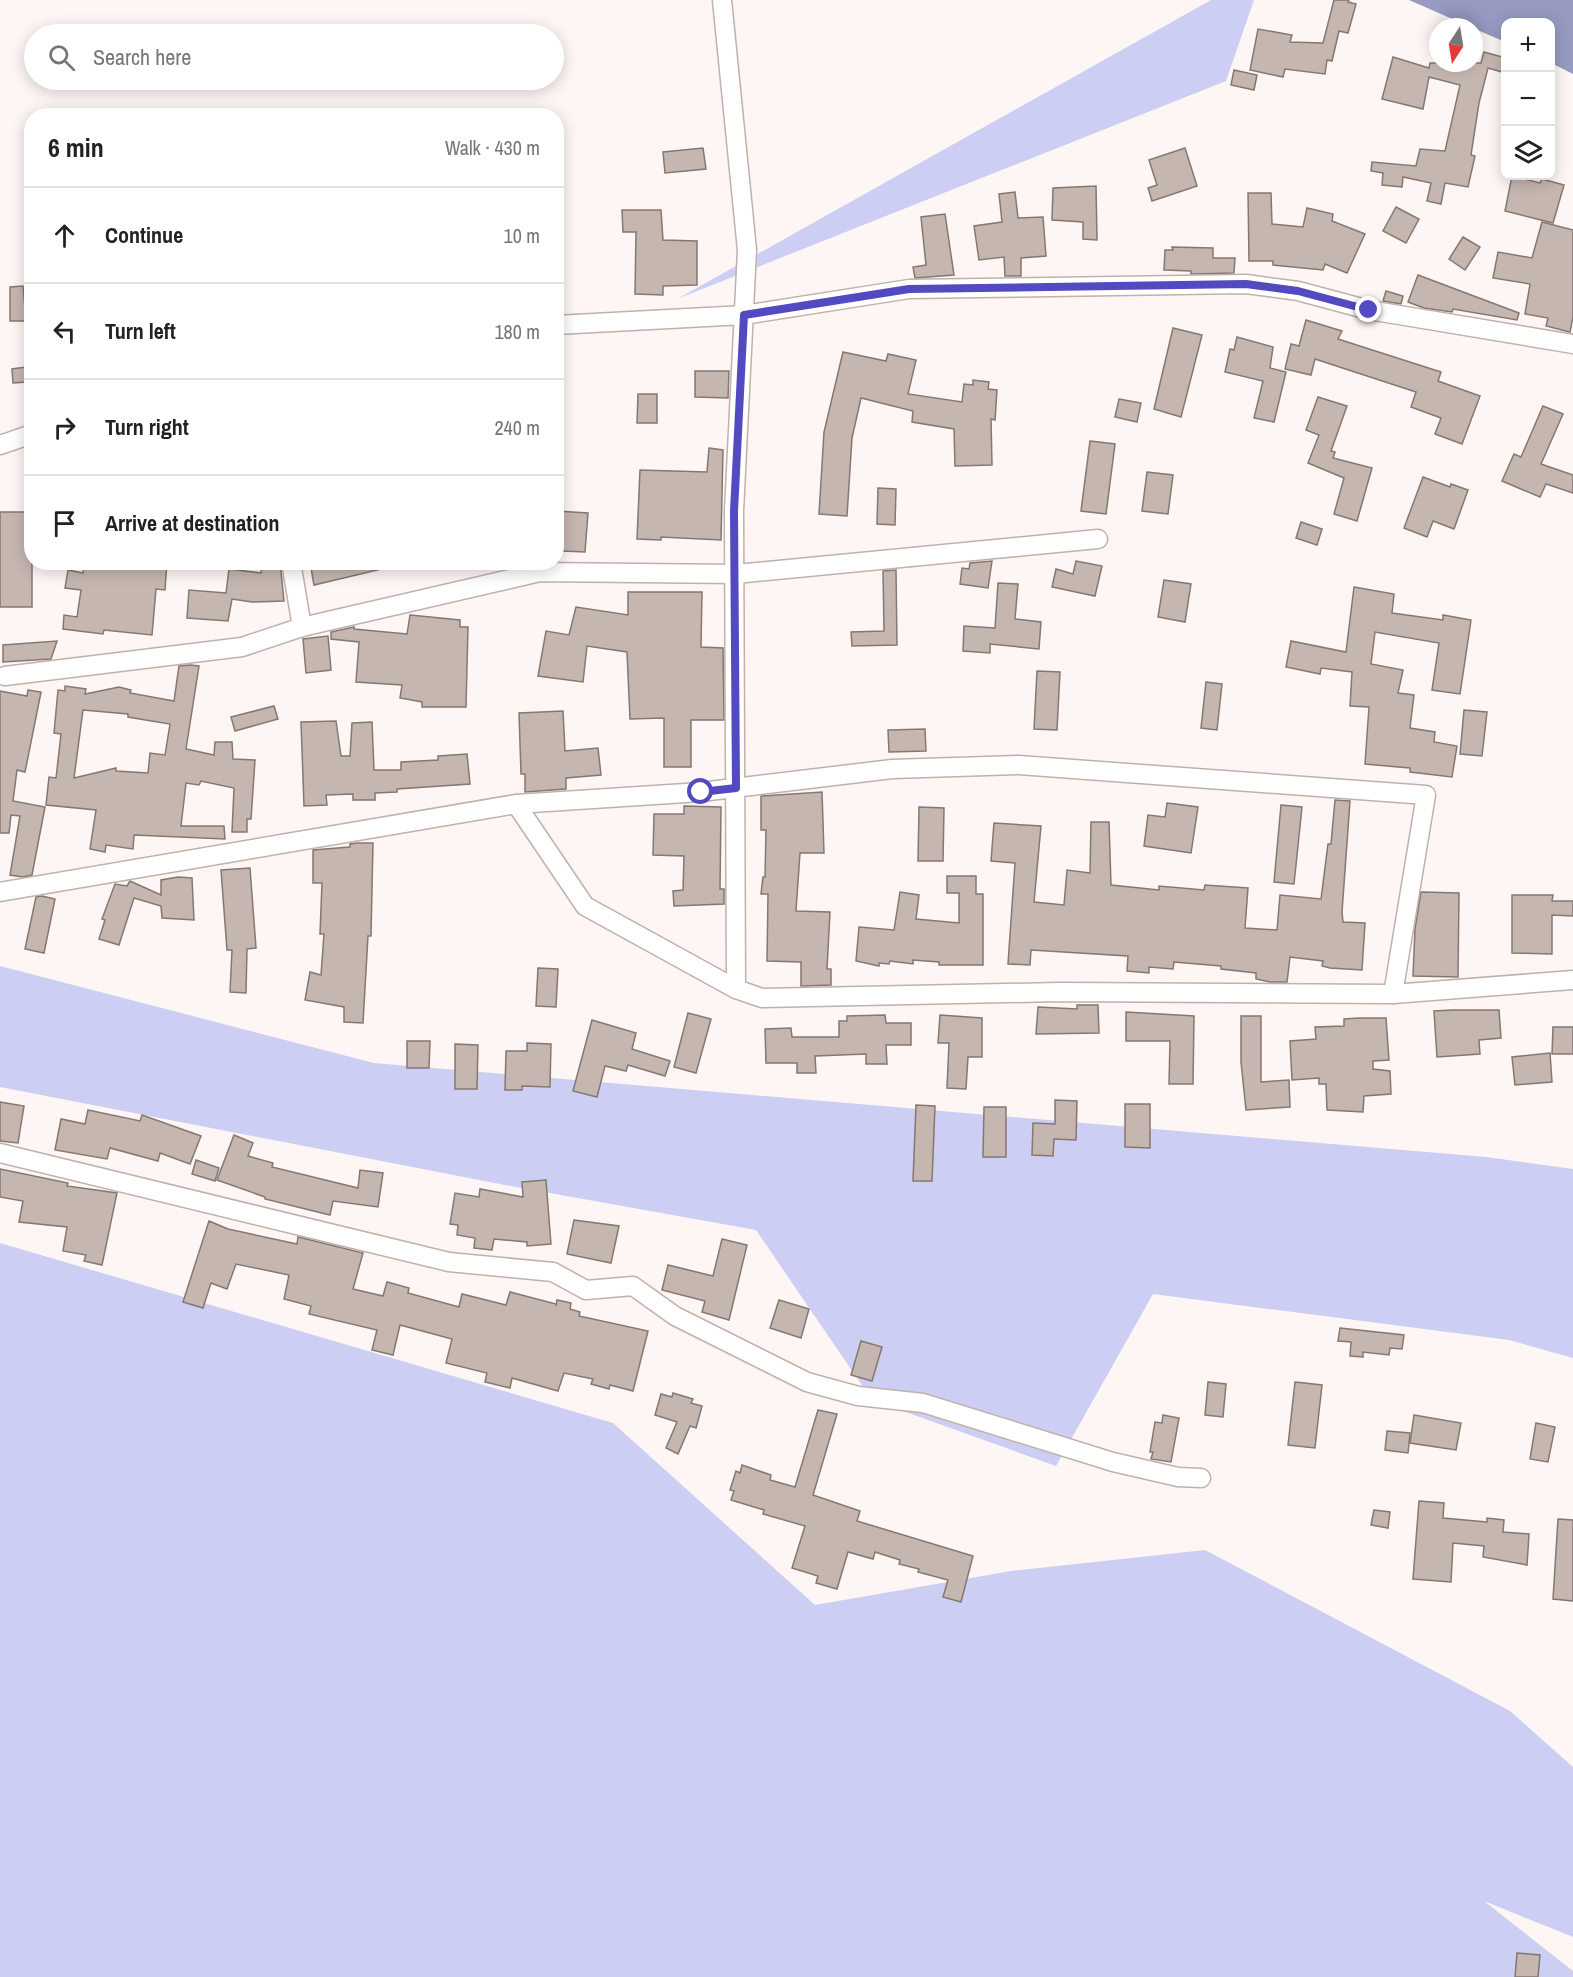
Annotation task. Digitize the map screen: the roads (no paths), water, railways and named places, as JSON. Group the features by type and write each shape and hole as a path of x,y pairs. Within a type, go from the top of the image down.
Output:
{"street":[{"path":"722,0 747,250 734,511 736,989"},
{"path":"564,325 744,315 909,289 1246,284 1298,291 1369,310 1573,344"},
{"path":"0,445 24,437"},
{"path":"5,676 242,647 302,627 540,572 736,574 1098,539"},
{"path":"292,570 302,627"},
{"path":"0,892 516,804 736,788 892,769 1019,765 1426,795 1393,994"},
{"path":"516,804 585,906 736,989 762,998 1060,992 1393,994 1571,982"},
{"path":"0,1153 449,1262 553,1272 586,1290 633,1286 675,1316 807,1382 858,1396 922,1403 1113,1462 1178,1477 1201,1478"}]}
